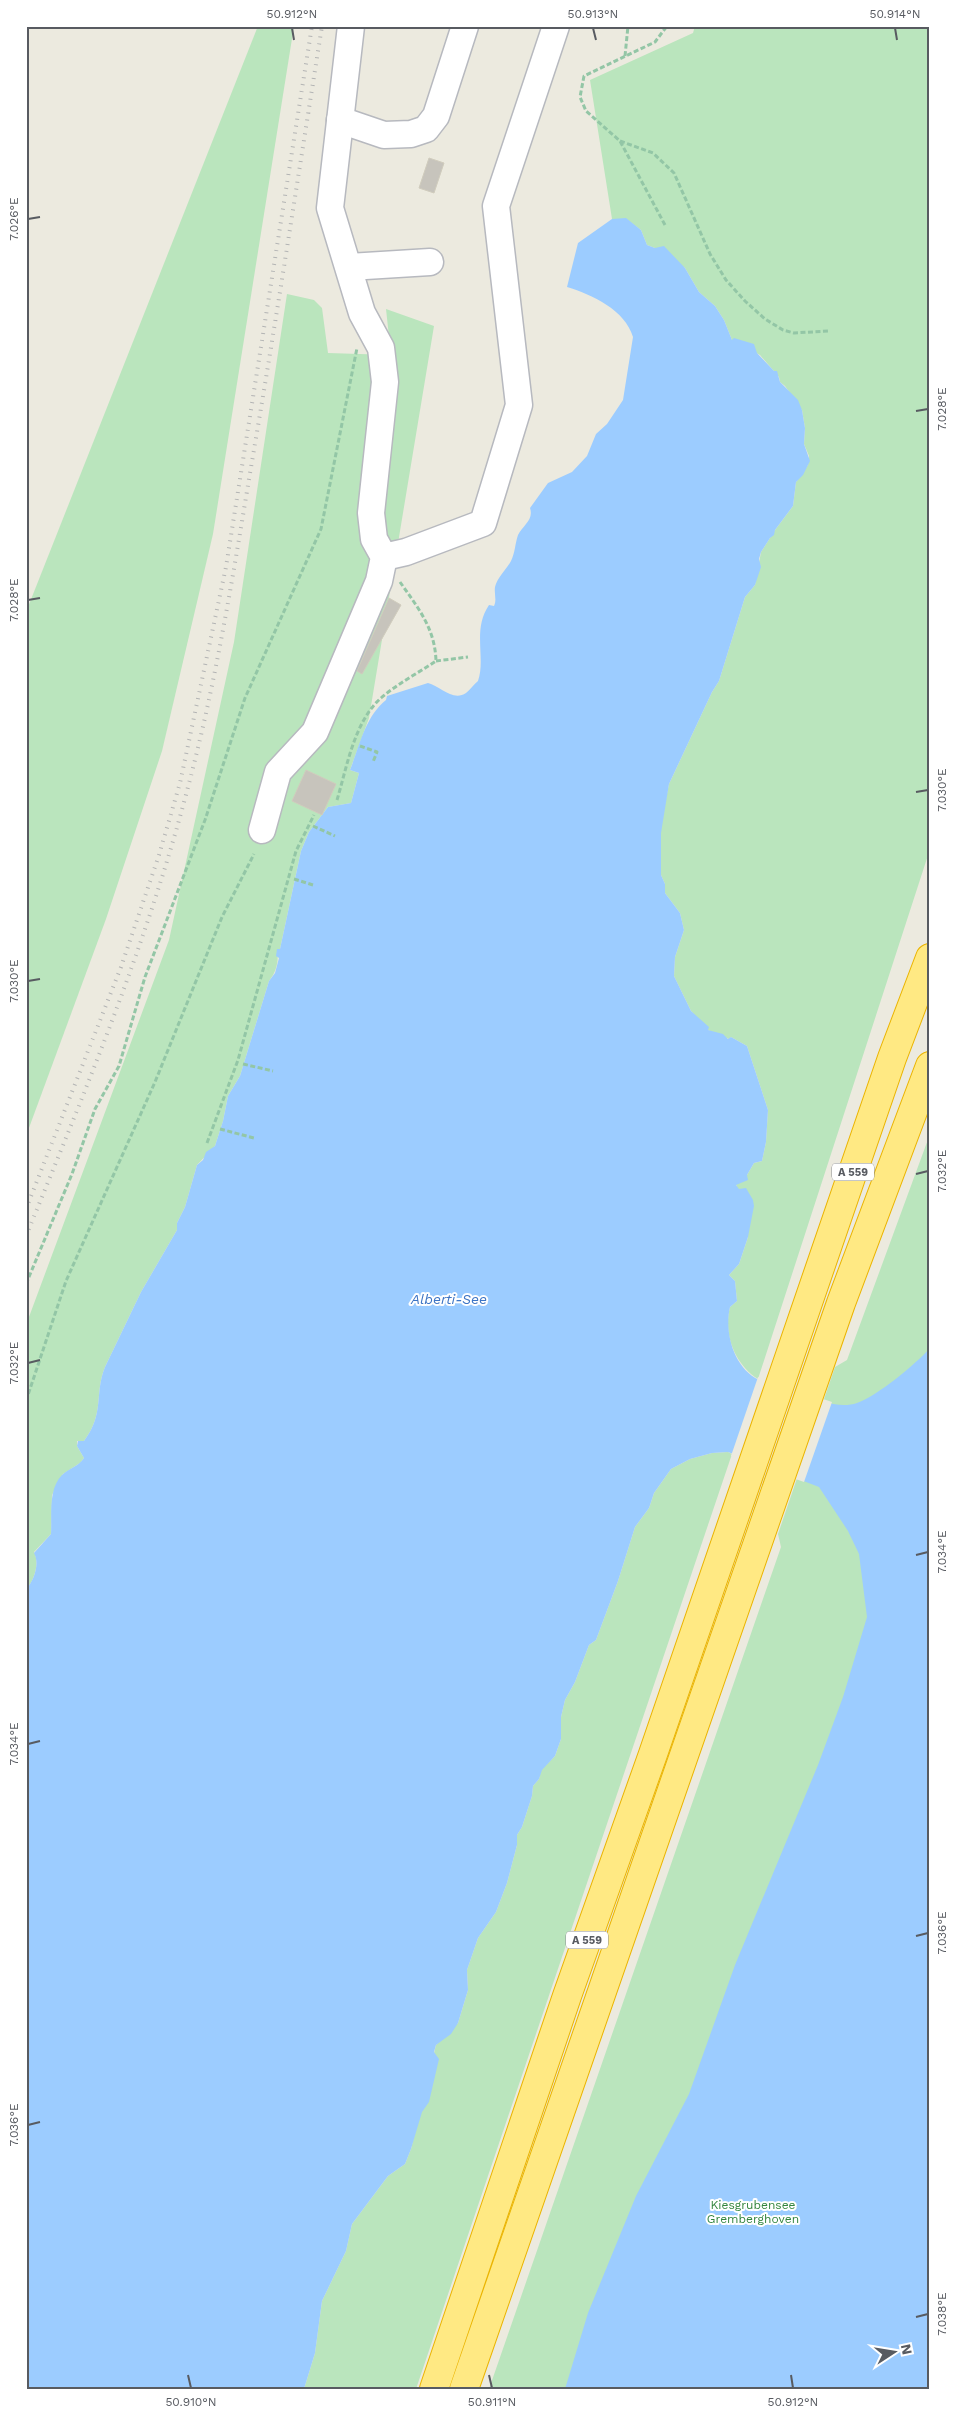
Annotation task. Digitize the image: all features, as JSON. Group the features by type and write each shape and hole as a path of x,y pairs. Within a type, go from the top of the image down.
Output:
{"highway":[{"path":"915,994 930,939"},
{"name":"A 559","path":"434,2389 567,1996 653,1754 915,994 930,958"},
{"name":"A 559","path":"464,2389 820,1362 930,1066"}],"lane":[{"path":"262,830 278,772 316,732 379,581 384,557 374,538 371,513 373,476 381,436 385,382 381,348 362,313 330,208 351,26"},
{"path":"340,120 384,136 410,134 426,129 436,116 465,26"},
{"path":"384,557 406,552 483,523 518,405 496,206 556,26"},
{"path":"349,267 430,262"}],"path":[{"path":"625,56 628,26"},
{"path":"665,225 620,141 586,111 580,97 584,76 655,42 667,26"},
{"path":"620,141 653,153 674,173 710,254 726,280 745,301 765,319 783,330 794,333 828,331"},
{"path":"26,1284 72,1174 95,1109 119,1066 145,977 205,820 245,698 321,529 362,313"},
{"path":"384,557 421,613 435,642 436,661"},
{"path":"337,800 354,744 368,714 382,698 436,661 468,657"},
{"path":"360,746 377,752 373,762"},
{"path":"207,1143 238,1060 296,851 314,815"},
{"path":"313,826 336,836"},
{"path":"26,1401 66,1281 155,1082 222,917 254,854"},
{"path":"294,879 313,885"},
{"path":"243,1064 273,1071"},
{"path":"220,1129 254,1138"}],"green space":[{"path":"258,26 294,26 213,534 162,751 106,919 26,1136 26,612"},
{"path":"695,26 930,26 930,849 758,1379 750,1373 737,1357 730,1338 728,1318 730,1307 737,1301 735,1281 729,1275 739,1264 748,1237 736,1184 747,1175 754,1163 762,1161 766,1142 768,1110 747,1046 731,1037 729,1039 708,1030 691,1011 674,976 675,957 684,930 680,913 665,893 665,884 661,875 661,823 669,784 719,681 745,597 755,585 761,552 793,506 796,482 808,465 809,456 804,444 805,428 802,410 780,382 779,377 760,355 732,340 724,320 715,306 699,292 685,268 655,248 647,245 641,230 626,219 612,219 590,80 693,33"},
{"path":"287,294 314,300 322,308 328,353 391,355 386,309 434,326 369,718 350,770 359,773 351,803 328,807 309,832 301,851 280,949 277,949 277,965 269,981 240,1076 228,1096 215,1146 197,1165 185,1207 177,1223 177,1230 141,1292 105,1367 95,1421 84,1441 77,1441 77,1446 84,1458 80,1463 63,1474 52,1495 51,1534 34,1552 36,1557 35,1572 26,1590 26,1325 169,940 234,642"},
{"name":"Kiesgrubensee Gremberghoven","path":"930,1134 930,2389 489,2389 781,1547 778,1534 835,1367 847,1360"},
{"path":"728,1452 732,1454 416,2389 304,2389 315,2353 322,2301 346,2251 352,2224 388,2176 405,2164 411,2149 436,2045 458,2023 468,1990 467,1970 478,1938 496,1912 507,1883 517,1845 517,1835 522,1827 532,1796 533,1786 539,1779 541,1770 555,1756 561,1739 561,1717 565,1700 575,1682 589,1645 596,1640 618,1581 635,1527 649,1508 654,1493 671,1469 690,1459 712,1453"}],"water":[{"name":"Alberti-See","path":"626,218 641,230 647,245 655,248 664,246 685,268 699,292 715,306 724,320 732,340 734,338 754,344 757,353 774,371 777,371 780,382 798,400 802,410 805,428 804,444 810,461 803,475 796,482 793,506 761,552 759,559 761,567 755,585 745,597 719,681 669,784 661,833 661,875 665,884 665,893 680,913 684,930 675,957 674,976 691,1011 709,1027 708,1030 723,1034 728,1039 731,1037 747,1046 768,1110 766,1142 762,1161 754,1163 747,1175 748,1180 736,1185 739,1189 746,1188 753,1200 754,1206 748,1237 739,1264 729,1275 735,1281 737,1301 730,1307 728,1328 737,1358 750,1374 759,1380 822,1401 850,1405 865,1400 885,1387 930,1348 930,2389 565,2389 588,2313 636,2196 689,2094 735,1965 818,1765 843,1697 867,1617 859,1554 848,1531 819,1487 728,1452 712,1453 690,1459 671,1469 654,1493 649,1508 635,1527 618,1581 596,1640 589,1645 575,1682 565,1700 561,1717 561,1739 555,1756 542,1770 539,1779 533,1786 532,1796 522,1827 517,1835 517,1845 507,1883 496,1912 478,1938 467,1970 468,1990 458,2023 451,2034 436,2045 434,2052 439,2059 429,2102 422,2112 405,2164 388,2176 352,2224 346,2251 322,2301 315,2353 304,2389 26,2389 26,1590 35,1572 36,1557 34,1553 51,1534 53,1495 58,1481 62,1475 84,1458 77,1446 78,1441 84,1441 95,1421 105,1367 141,1292 177,1230 177,1223 185,1207 197,1165 203,1160 206,1152 215,1146 228,1096 240,1076 269,981 275,973 279,958 276,956 277,949 280,949 301,851 309,832 328,807 351,803 359,773 350,770 368,723 387,696 428,683 456,696 468,692 478,681 481,663 480,634 484,614 489,605 494,606 496,584 511,561 518,535 531,516 530,508 548,483 572,472 587,456 596,434 607,424 623,400 633,337 629,327 607,305 587,294 567,287 578,243 612,219"}],"pier":[{"path":"758,1377 832,1402 804,1482 731,1456"}],"building":[{"path":"429,158 444,163 434,193 419,188"},
{"path":"389,598 401,605 362,674 357,671"},
{"path":"306,770 336,784 322,815 292,801"}],"railway":[{"path":"26,1209 121,967 159,855 180,783 226,567 312,26"},
{"path":"26,1236 115,1014 135,958 172,844 198,749 215,672 236,556 322,26"}]}
